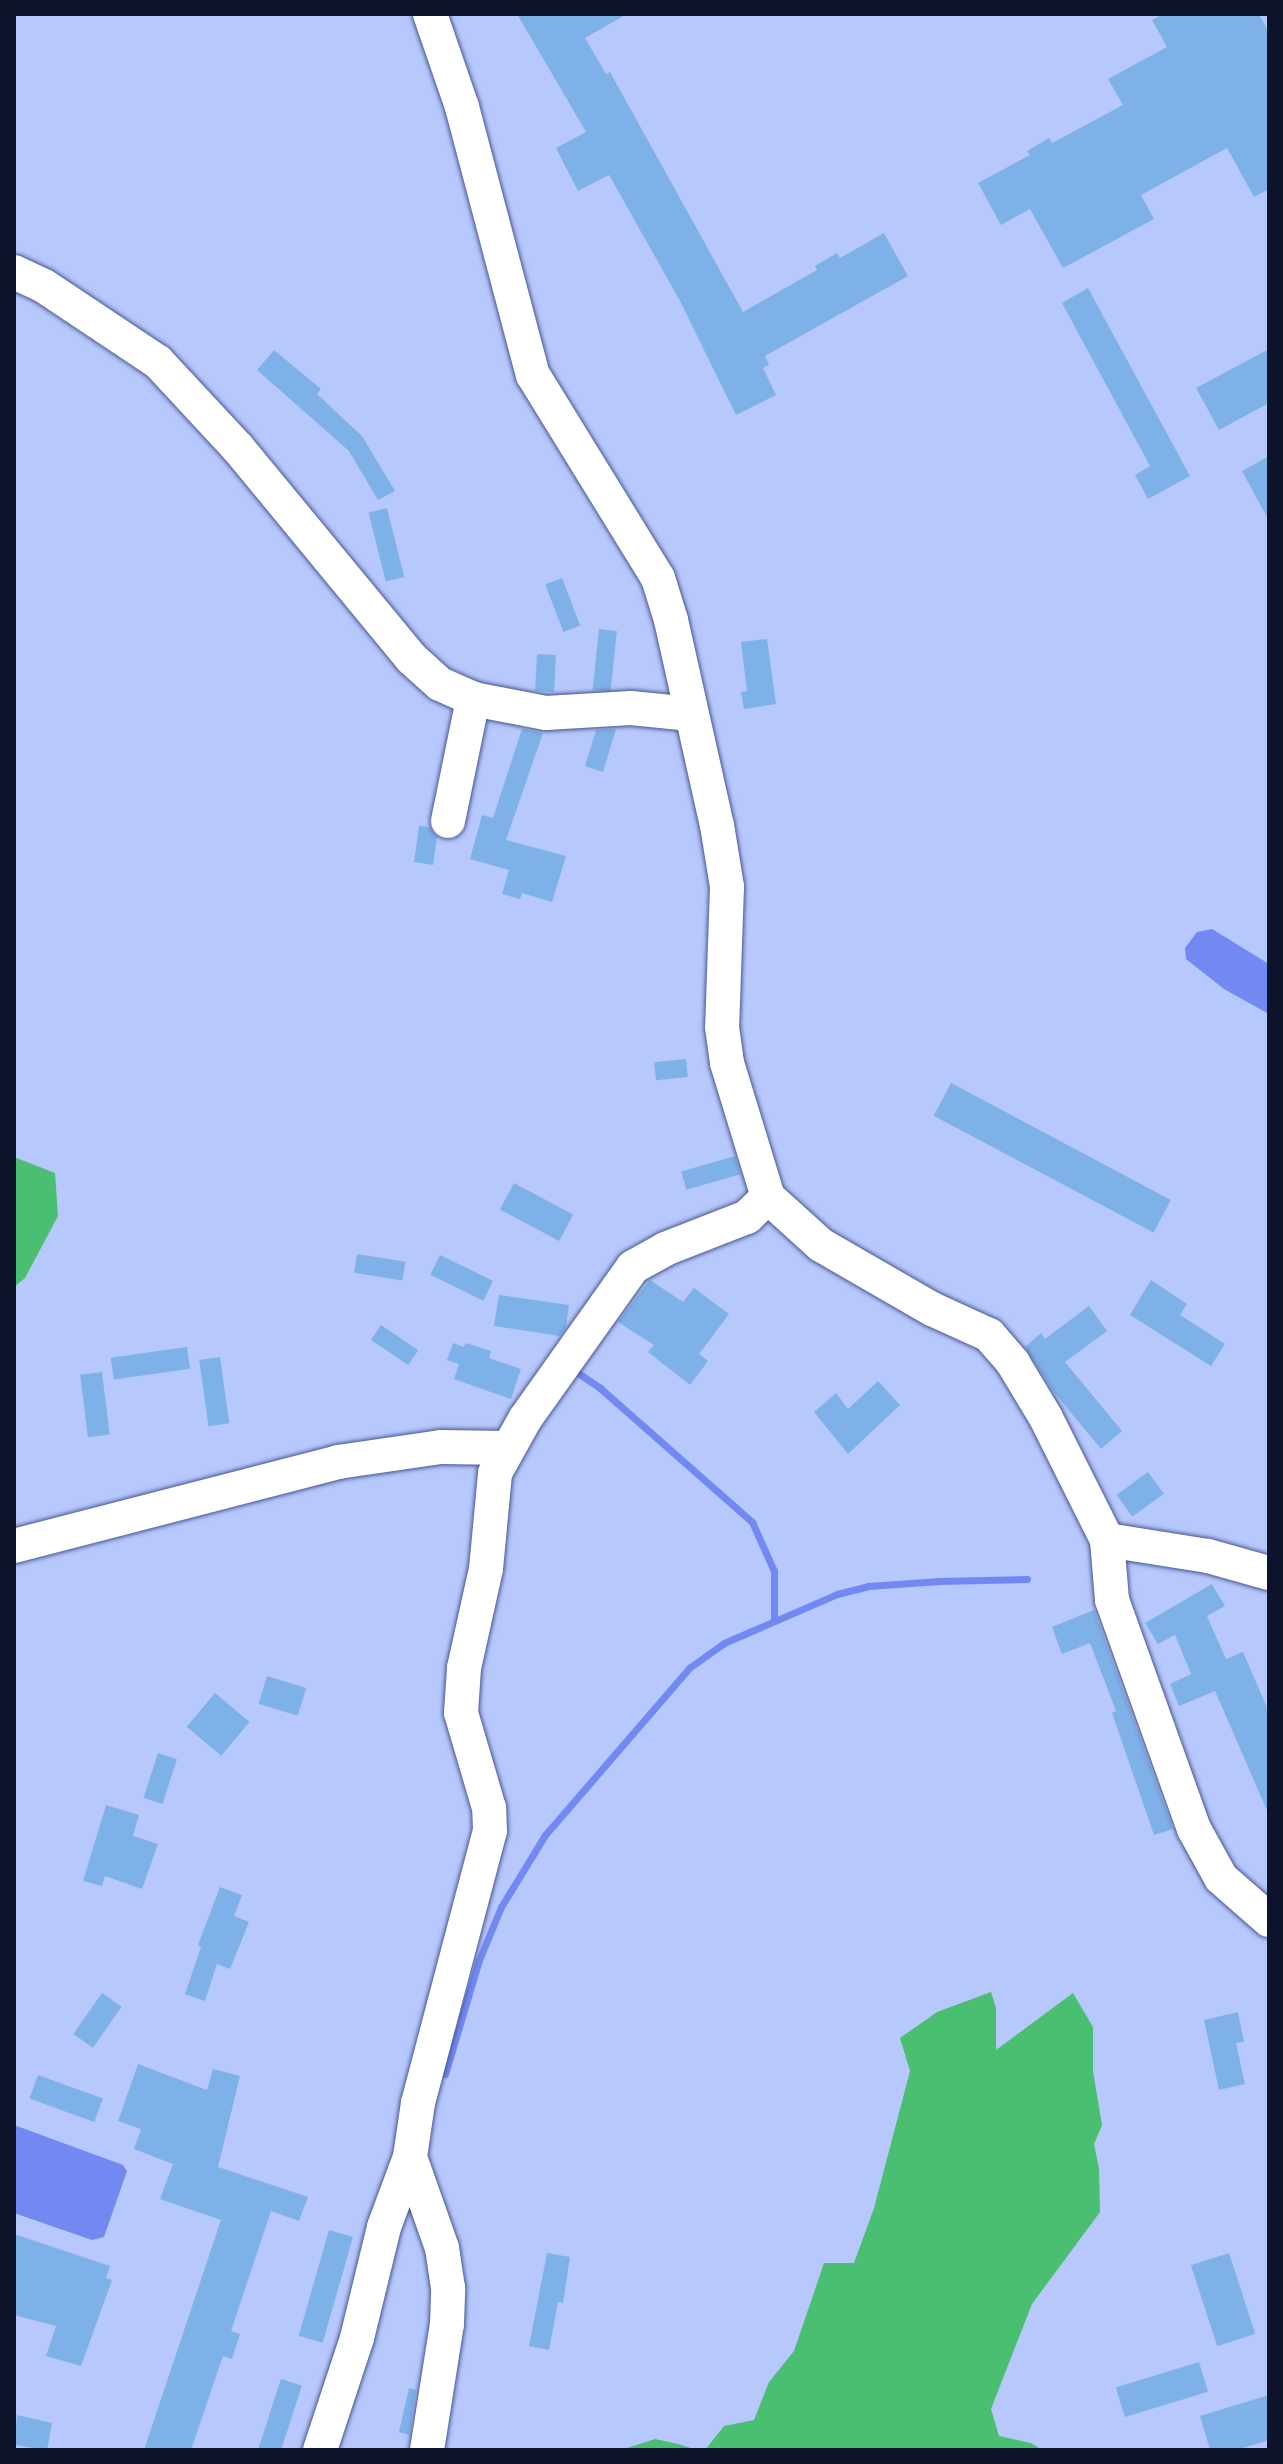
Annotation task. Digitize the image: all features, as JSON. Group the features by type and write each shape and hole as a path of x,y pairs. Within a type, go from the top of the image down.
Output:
{"street":[{"path":"430,14 462,107 533,375 658,578 717,825 727,887 722,1027 727,1063 768,1197 821,1245 932,1309 989,1335 1013,1363 1046,1418 1107,1540 1112,1600 1194,1829 1221,1878 1269,1920"},
{"path":"14,272 44,286 158,362 238,448 411,658 440,684 473,699 546,713 631,708 691,714"},
{"path":"448,821 473,699"},
{"path":"320,2450 357,2338 384,2227 410,2157 418,2103 452,1979 458,1939 481,1871 490,1831 489,1808 461,1713 464,1668 486,1569 495,1473 508,1448 633,1267 665,1249 747,1217 768,1197"},
{"path":"14,1546 338,1462 441,1447 508,1448"},
{"path":"1107,1540 1208,1556 1269,1573"},
{"path":"410,2157 442,2248 448,2288 447,2324 427,2450"}],"green space":[{"path":"14,1157 55,1173 58,1216 25,1278 14,1287"},
{"path":"991,1992 996,2008 996,2050 1073,1993 1093,2027 1093,2071 1102,2125 1094,2144 1099,2168 1100,2212 1032,2304 991,2409 999,2436 1031,2443 1042,2450 705,2450 724,2426 754,2420 769,2382 794,2351 824,2263 854,2263 874,2208 910,2071 900,2038 937,2012"},
{"path":"655,2439 678,2444 697,2450 621,2450"}],"water":[{"path":"1212,929 1269,964 1269,1014 1224,989 1186,959 1185,948 1197,932"},
{"path":"14,2125 123,2165 127,2171 104,2237 92,2240 14,2213"}],"building":[{"path":"517,14 627,14 585,38 606,74 610,72 743,312 817,270 815,266 837,253 840,258 884,233 908,276 765,356 769,365 763,368 776,395 736,415 680,301 609,175 578,191 556,148 586,132"},
{"path":"1163,14 1259,14 1269,33 1269,189 1254,197 1227,148 1141,195 1154,219 1063,268 1030,209 1001,225 978,183 1030,155 1027,151 1049,138 1052,143 1123,105 1108,79 1167,47 1152,20"},
{"path":"1088,288 1190,476 1148,499 1135,475 1150,466 1062,303"},
{"path":"1269,349 1269,403 1219,430 1196,388"},
{"path":"274,350 321,389 317,394 362,436 395,491 378,500 349,451 257,370"},
{"path":"1269,456 1269,521 1242,471"},
{"path":"387,508 404,577 386,581 369,513"},
{"path":"562,578 580,626 563,632 545,584"},
{"path":"599,629 617,631 611,692 593,690"},
{"path":"767,639 776,704 744,709 741,692 747,691 741,642"},
{"path":"537,654 556,655 554,692 535,691"},
{"path":"522,729 543,733 506,840 566,856 552,902 522,893 520,899 502,894 509,870 470,859 482,815 493,818"},
{"path":"616,729 603,772 585,766 596,730"},
{"path":"419,826 429,827 437,837 433,865 414,862"},
{"path":"686,1059 688,1077 656,1080 654,1062"},
{"path":"951,1083 1171,1200 1153,1233 934,1116"},
{"path":"735,1156 740,1174 686,1190 681,1171"},
{"path":"514,1183 573,1214 559,1241 500,1209"},
{"path":"357,1254 405,1262 402,1280 354,1273"},
{"path":"440,1255 493,1281 483,1301 430,1275"},
{"path":"650,1280 683,1302 694,1288 729,1314 699,1354 708,1361 690,1385 648,1352 654,1345 618,1322"},
{"path":"1151,1280 1187,1304 1180,1315 1225,1344 1211,1366 1130,1315"},
{"path":"499,1295 569,1305 566,1327 560,1336 494,1326"},
{"path":"1089,1306 1107,1331 1065,1362 1122,1431 1101,1449 1053,1391 1025,1347 1041,1333 1045,1339"},
{"path":"381,1325 418,1350 408,1365 371,1340"},
{"path":"453,1343 464,1347 466,1343 491,1351 489,1358 521,1369 511,1399 454,1379 459,1364 447,1360"},
{"path":"187,1347 190,1369 114,1380 111,1358"},
{"path":"220,1357 229,1423 209,1426 199,1360"},
{"path":"102,1372 110,1435 88,1437 80,1375"},
{"path":"878,1381 900,1405 848,1454 814,1412 836,1393 848,1409"},
{"path":"1148,1472 1164,1494 1132,1517 1116,1495"},
{"path":"1212,1584 1225,1606 1207,1616 1226,1659 1243,1652 1269,1712 1269,1815 1215,1691 1179,1706 1170,1684 1191,1674 1175,1635 1158,1644 1145,1623"},
{"path":"1094,1610 1173,1829 1154,1835 1112,1713 1116,1711 1090,1643 1062,1654 1052,1627"},
{"path":"267,1676 306,1688 298,1716 259,1704"},
{"path":"215,1693 249,1722 221,1756 187,1727"},
{"path":"158,1753 177,1759 162,1804 143,1798"},
{"path":"106,1805 139,1815 133,1836 158,1844 142,1889 105,1876 102,1886 83,1881"},
{"path":"220,1887 242,1895 234,1916 249,1922 230,1969 217,1964 205,2001 185,1994 201,1947 198,1945"},
{"path":"102,1993 122,2007 93,2048 73,2034"},
{"path":"1238,2012 1244,2042 1236,2043 1245,2084 1219,2090 1204,2020"},
{"path":"138,2064 207,2090 213,2069 240,2076 218,2167 308,2197 299,2221 271,2211 231,2331 240,2334 232,2359 223,2356 191,2450 144,2450 221,2220 160,2199 173,2164 134,2149 141,2129 118,2121"},
{"path":"38,2075 103,2099 94,2122 29,2098"},
{"path":"329,2230 353,2237 323,2343 299,2336"},
{"path":"14,2234 110,2266 106,2278 112,2280 81,2366 46,2356 56,2326 14,2315"},
{"path":"547,2253 570,2257 563,2303 558,2302 549,2350 529,2346"},
{"path":"1229,2253 1255,2334 1217,2346 1191,2265"},
{"path":"1199,2362 1208,2392 1125,2417 1116,2387"},
{"path":"281,2379 302,2386 281,2450 258,2450"},
{"path":"409,2388 416,2390 409,2435 399,2432"},
{"path":"1269,2395 1269,2440 1237,2450 1210,2450 1200,2416"},
{"path":"17,2415 52,2423 47,2450 14,2445"}],"waterway":[{"path":"575,1371 600,1388 752,1522 774,1571 774,1621"},
{"path":"445,2074 479,1960 501,1907 545,1835 689,1668 724,1643 837,1594 868,1586 1027,1579"}]}
